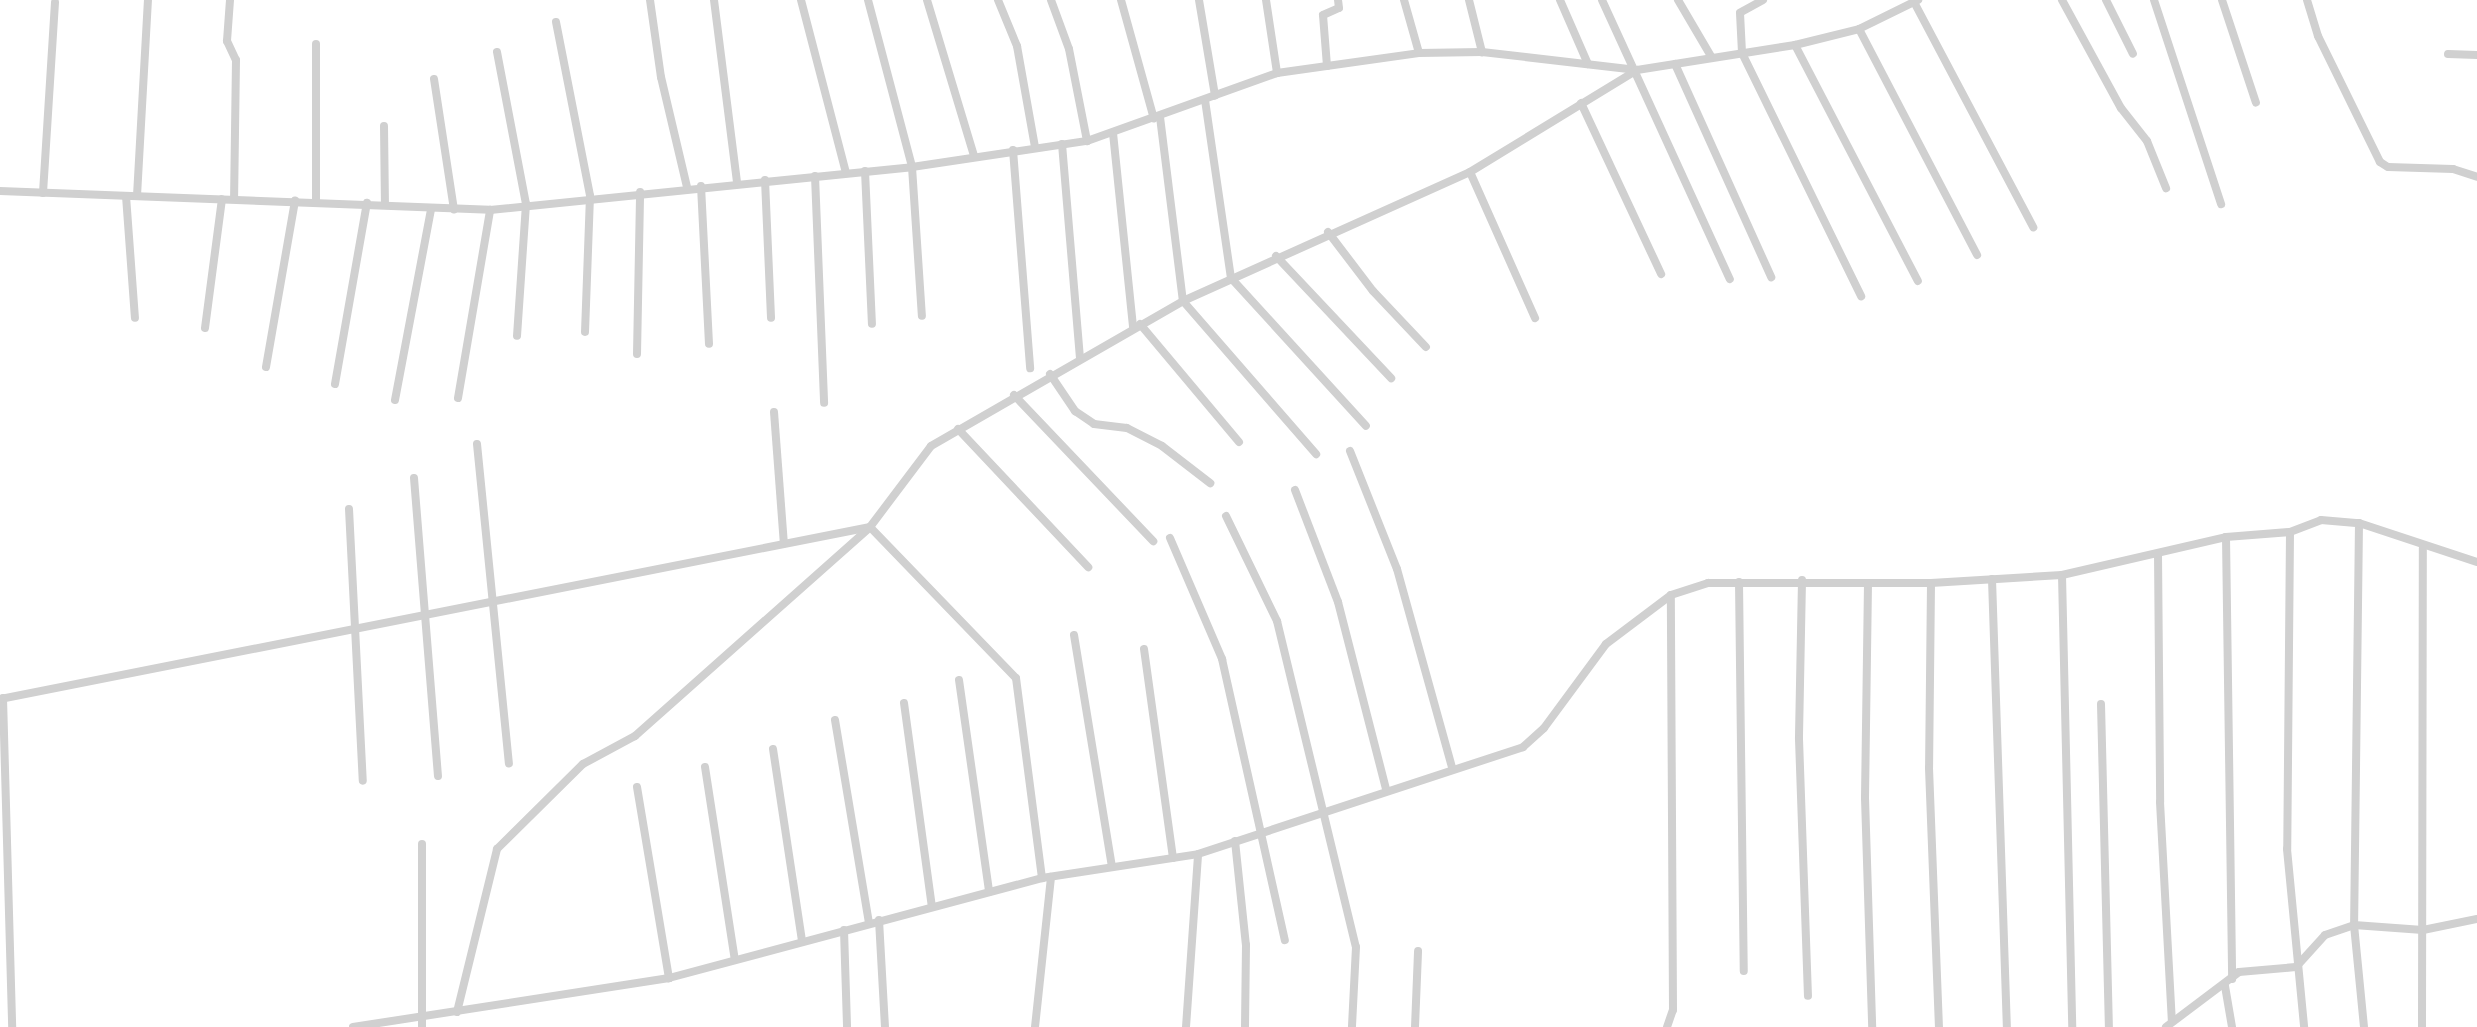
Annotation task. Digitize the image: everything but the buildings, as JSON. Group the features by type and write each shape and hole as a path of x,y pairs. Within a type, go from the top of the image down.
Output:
{"street":[{"path":"137,196 148,0"},
{"path":"230,0 227,41 236,60 234,199"},
{"path":"650,0 661,77 687,187"},
{"path":"714,0 737,183"},
{"path":"801,0 846,173"},
{"path":"868,0 912,167 922,316"},
{"path":"927,0 942,36 974,156"},
{"path":"998,0 1017,46 1035,147"},
{"path":"1051,0 1069,49 1087,141"},
{"path":"1121,0 1157,118 1183,301 1316,454"},
{"path":"1199,0 1231,278 1366,425"},
{"path":"1266,0 1277,73"},
{"path":"1327,66 1323,15 1339,8 1338,0"},
{"path":"1405,0 1419,52"},
{"path":"1469,0 1482,52"},
{"path":"1560,0 1588,64"},
{"path":"1602,0 1637,69 1730,279"},
{"path":"1678,0 1712,58"},
{"path":"1763,0 1740,13 1742,53 1861,296"},
{"path":"2062,0 2121,108 2147,141 2166,187"},
{"path":"2106,0 2133,54"},
{"path":"2154,0 2221,204"},
{"path":"2221,0 2256,103"},
{"path":"2307,0 2318,36 2380,162 2388,167 2453,169 2477,177"},
{"path":"0,191 367,203 431,209 490,209 590,196 912,167 1087,141 1277,73 1419,52 1482,52 1637,69 1675,64 1795,45 1858,29 1916,1 2033,227"},
{"path":"43,193 55,2"},
{"path":"556,22 590,196 585,332"},
{"path":"1858,29 1977,255"},
{"path":"316,44 316,202"},
{"path":"1795,45 1918,281"},
{"path":"497,51 526,204 517,336"},
{"path":"2448,54 2477,55"},
{"path":"1675,64 1771,277"},
{"path":"457,1012 497,849 583,764 635,736 870,527 931,446 1050,374 1183,301 1328,232 1470,172 1637,69"},
{"path":"434,79 454,209"},
{"path":"1581,103 1661,274"},
{"path":"384,126 385,205"},
{"path":"1113,133 1137,326 1239,442"},
{"path":"1062,144 1080,357"},
{"path":"1013,150 1030,368"},
{"path":"865,171 872,324"},
{"path":"1470,172 1535,318"},
{"path":"815,176 824,403"},
{"path":"765,180 771,318"},
{"path":"701,186 709,344"},
{"path":"637,354 640,192"},
{"path":"125,195 135,318"},
{"path":"205,328 222,199"},
{"path":"266,366 295,201"},
{"path":"335,384 367,203"},
{"path":"395,400 431,209"},
{"path":"458,398 490,209"},
{"path":"1328,232 1373,291 1426,347"},
{"path":"1276,256 1391,378"},
{"path":"1050,374 1075,411 1094,424 1126,428 1162,446 1210,483"},
{"path":"1014,395 1153,541"},
{"path":"774,412 784,544"},
{"path":"958,429 1088,567"},
{"path":"477,444 509,763"},
{"path":"1350,451 1396,569 1452,767"},
{"path":"414,478 438,776"},
{"path":"1296,490 1338,602 1386,789"},
{"path":"349,509 363,781"},
{"path":"1226,516 1277,621 1356,947 1352,1027"},
{"path":"353,1027 422,1022 457,1012 669,978 1047,877 1198,854 1321,810 1532,742 1606,644 1671,595 1707,583 1802,580 1931,583 2062,575 2226,537 2290,532 2321,520 2358,523 2423,548 2477,562"},
{"path":"2358,523 2354,925 2364,1027"},
{"path":"12,1027 2,699 870,527"},
{"path":"870,527 1016,678 1047,877 1035,1027"},
{"path":"2290,532 2287,836 2296,967 2304,1027"},
{"path":"2226,537 2232,979"},
{"path":"1170,538 1219,650 1285,940"},
{"path":"2423,548 2423,1027"},
{"path":"2158,554 2160,802 2169,1024"},
{"path":"2062,575 2072,1027"},
{"path":"1992,579 2007,1027"},
{"path":"1802,580 1799,739 1808,996"},
{"path":"1739,582 1744,971"},
{"path":"1868,583 1865,798 1871,1027"},
{"path":"1931,583 1929,768 1940,1027"},
{"path":"1667,1027 1673,1010 1671,595"},
{"path":"1074,635 1112,867"},
{"path":"1144,649 1173,858"},
{"path":"959,680 989,892"},
{"path":"904,703 932,907"},
{"path":"2101,704 2109,1027"},
{"path":"835,720 869,923"},
{"path":"773,749 802,941"},
{"path":"705,767 735,960"},
{"path":"637,787 669,978"},
{"path":"1235,841 1246,944 1245,1027"},
{"path":"422,844 422,1022"},
{"path":"1186,1027 1198,854"},
{"path":"2169,1024 2225,986 2239,972 2296,967 2325,935 2354,925 2423,930 2477,919"},
{"path":"879,920 885,1027"},
{"path":"844,930 847,1027"},
{"path":"1415,1027 1418,951"},
{"path":"2225,986 2232,1027"}]}
